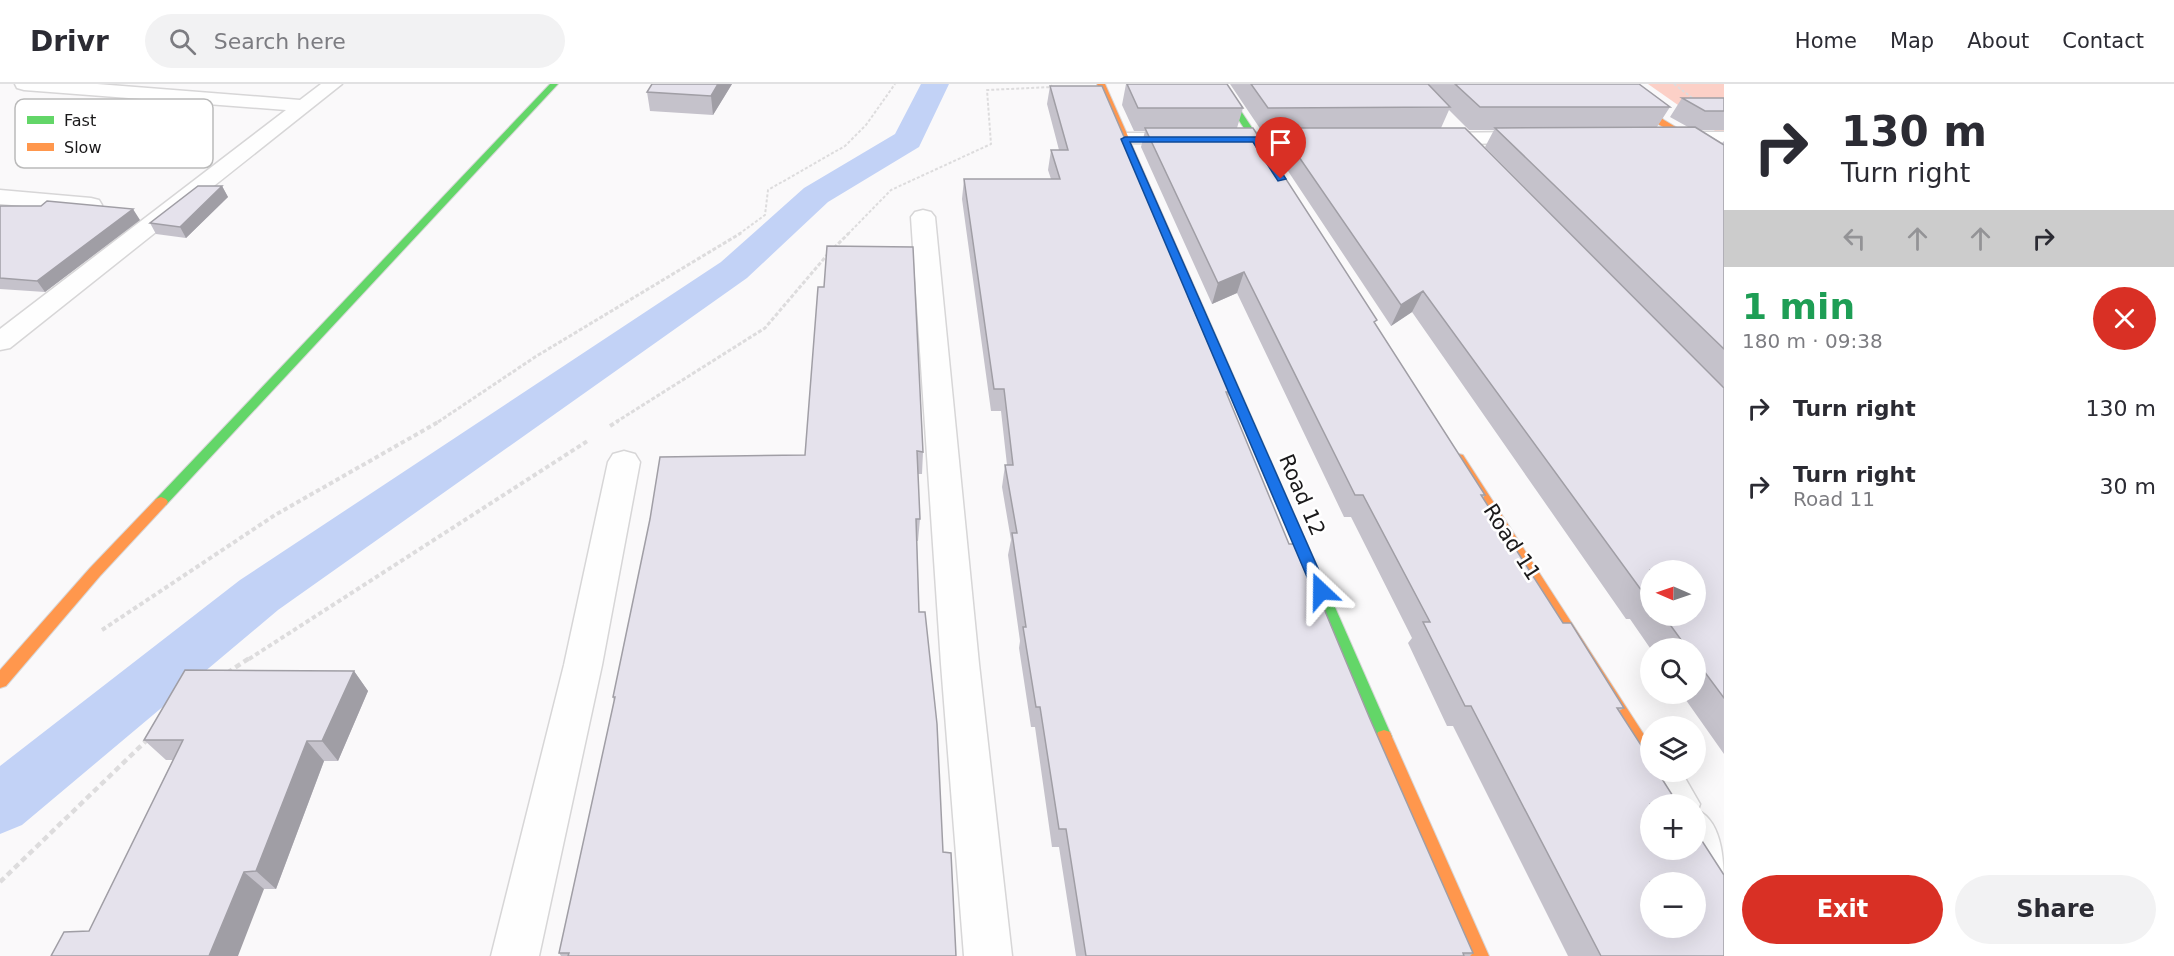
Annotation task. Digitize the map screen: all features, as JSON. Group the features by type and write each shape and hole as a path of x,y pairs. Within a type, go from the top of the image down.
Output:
{"street":[{"path":"24,84 305,105"},
{"path":"0,342 333,84"},
{"path":"0,681 103,564 555,84"},
{"name":"Road 12","path":"1101,84 1479,956"},
{"path":"1219,84 1281,179"},
{"path":"1611,84 1661,122 1720,142"},
{"path":"1440,115 1488,164"},
{"path":"1652,138 1692,131"},
{"path":"1692,131 1724,160"},
{"path":"1417,139 1557,138"},
{"path":"1125,139 1336,139"},
{"path":"0,197 107,207"},
{"path":"131,209 166,213"},
{"path":"923,217 959,652 988,956"},
{"name":"Road 11","path":"1453,448 1640,742"},
{"path":"515,956 583,665 624,462"},
{"path":"1706,846 1724,874"}],"path":[{"path":"100,631 275,515 423,432 535,357 754,225 765,215 768,190 780,180 845,145 874,117 895,84"},
{"path":"607,428 765,328 828,255 891,190 991,144 987,90 1052,87 1050,84"},
{"path":"1674,84 1700,104"},
{"path":"226,673 597,435"},
{"path":"0,882 154,734"}],"shaded area":[{"path":"1648,84 1724,84 1724,133 1718,133"}],"building":[{"path":"652,84 718,84 711,96 647,92"},
{"path":"1127,84 1227,84 1243,108 1138,108"},
{"path":"1251,84 1428,84 1450,107 1268,108"},
{"path":"1455,84 1639,84 1670,107 1480,107"},
{"path":"1050,86 1102,86 1192,294 1188,296 1230,392 1226,392 1289,544 1297,544 1370,719 1473,953 1463,953 1464,956 1086,956 1066,829 1059,829 1040,707 1036,707 1023,627 1026,627 1012,533 1017,533 1005,465 1013,465 1004,389 994,389 964,179 1060,179 1051,150 1068,150"},
{"path":"1682,98 1724,98 1724,111 1705,111"},
{"path":"1695,127 1724,145 1724,349 1495,128"},
{"path":"1145,128 1253,128 1377,320 1374,322 1485,495 1481,495 1563,623 1571,623 1624,708 1617,708 1640,744 1640,782 1664,782 1672,794 1640,794 1640,860 1706,860 1706,847 1724,875 1724,956 1601,956 1471,706 1465,706 1423,622 1430,622 1363,495 1355,495 1244,272 1218,283"},
{"path":"1279,128 1465,128 1724,388 1724,698 1706,674 1706,638 1680,638 1671,626 1706,626 1706,560 1640,560 1640,588 1423,291 1401,305"},
{"path":"198,186 222,186 180,227 150,223"},
{"path":"47,201 133,209 37,281 0,278 0,206 41,206"},
{"path":"827,246 913,247 923,452 917,451 920,519 916,519 919,612 925,612 937,724 943,852 951,853 956,956 568,956 569,953 559,953 615,697 613,697 650,519 660,457 805,455 818,287 824,287"},
{"path":"185,670 354,671 322,741 307,741 256,871 244,872 209,956 51,956 64,932 89,931 183,740 144,740"}],"waterway":[{"path":"0,804 259,595 734,270 816,195 908,140 935,84"}],"traffic: fast":[{"path":"161,502 554,84"},
{"path":"1219,84 1272,164"},
{"path":"1199,309 1384,737"}],"traffic: slow":[{"path":"1101,84 1199,309"},
{"path":"1611,84 1661,122 1724,160"},
{"path":"1459,458 1640,742"},
{"path":"0,681 95,572 161,502"},
{"path":"1384,737 1479,956"}],"route":[{"path":"1281,179 1256,139 1125,139 1321,591"}]}
